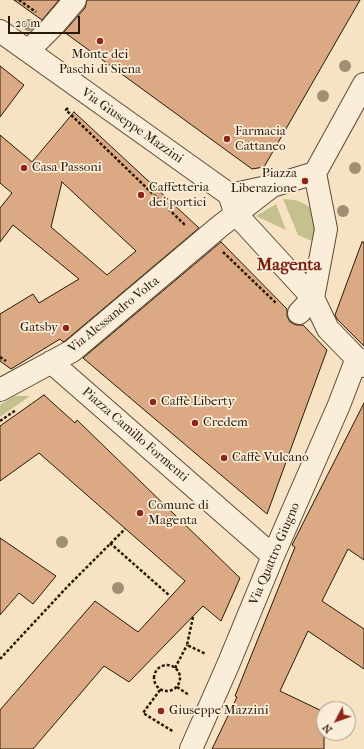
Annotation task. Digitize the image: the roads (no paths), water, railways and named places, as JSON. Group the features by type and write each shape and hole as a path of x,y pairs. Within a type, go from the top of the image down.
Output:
{"street":[{"path":"28,52 75,0"},
{"name":"Via Giuseppe Mazzini","path":"0,31 228,212"},
{"path":"298,307 326,229 315,173 364,84"},
{"path":"315,173 272,186 228,212 298,307 328,329 360,362"},
{"name":"Via Alessandro Volta","path":"1,383 28,374 72,351 228,212"},
{"name":"Piazza Camillo Formenti","path":"51,362 273,556"},
{"name":"Via Quattro Giugno","path":"192,746 339,405 360,362"}],"place":[{"name":"Monte dei Paschi di Siena","path":"100,41"},
{"name":"Farmacia Cattaneo","path":"227,139"},
{"name":"Casa Passoni","path":"24,168"},
{"name":"Piazza Liberazione","path":"305,181"},
{"name":"Caffetteria dei portici","path":"141,195"},
{"name":"Gatsby","path":"66,328"},
{"name":"Caffè Liberty","path":"153,402"},
{"name":"Credem","path":"195,423"},
{"name":"Caffè Vulcano","path":"224,458"},
{"name":"Comune di Magenta","path":"140,513"},
{"name":"Giuseppe Mazzini","path":"161,711"}],"district":[{"name":"Magenta","path":"289,266"}]}
